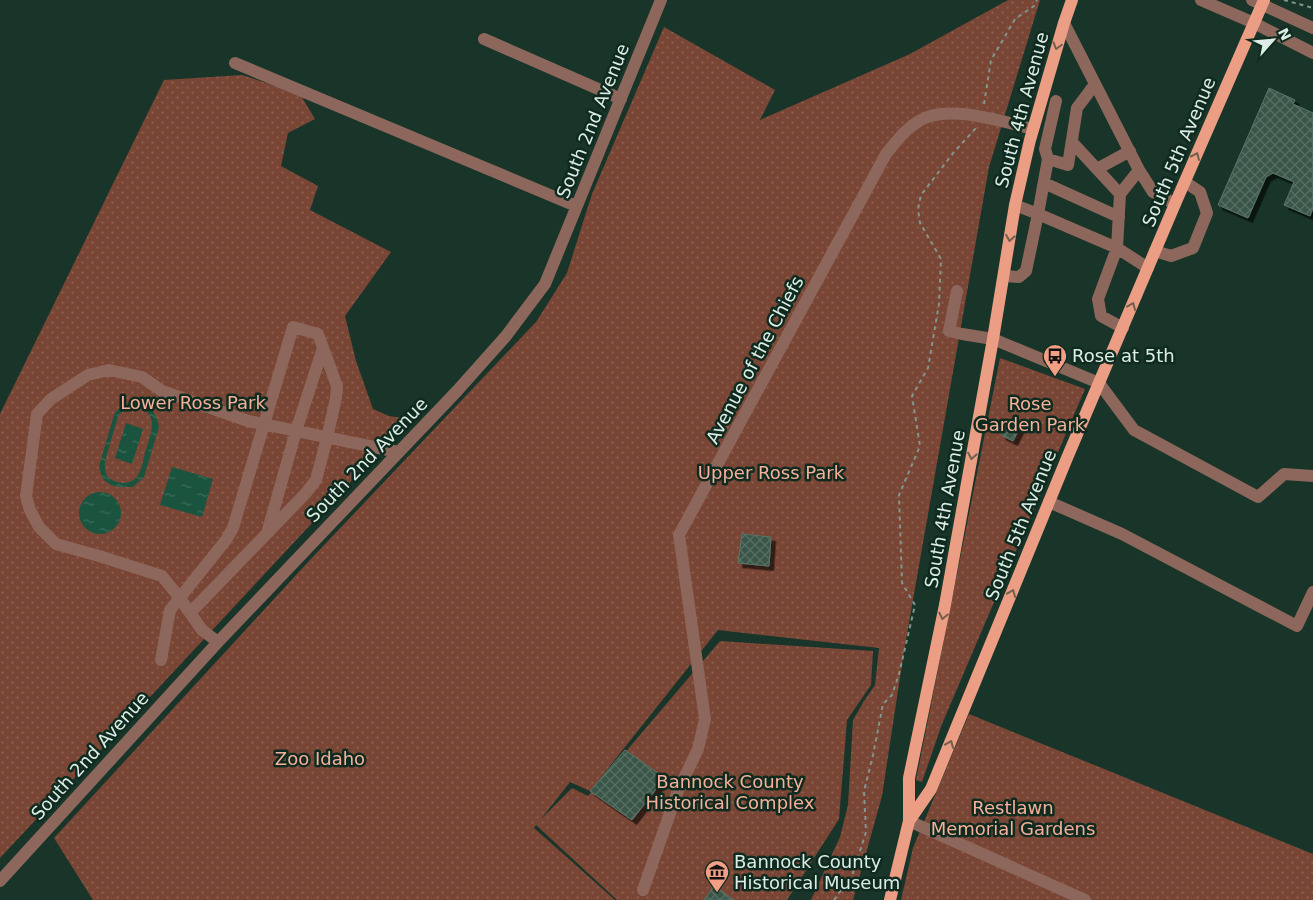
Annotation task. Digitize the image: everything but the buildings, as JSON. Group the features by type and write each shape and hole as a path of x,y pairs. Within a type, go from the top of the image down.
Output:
{"main road":[{"name":"South 4th Avenue","path":"909,821 909,778 945,605 1004,276 1015,204 1033,129 1072,0"},
{"name":"South 5th Avenue","path":"890,900 909,821 931,789 1099,383 1254,23 1260,1"}],"street":[{"name":"South 2nd Avenue","path":"0,881 218,642 457,391 506,336 545,284 661,0"},
{"path":"1201,0 1254,23 1313,53"},
{"path":"1260,1 1313,28"},
{"path":"1064,22 1139,170 1153,192 1175,204"},
{"path":"484,40 621,99"},
{"path":"235,63 576,206"},
{"path":"1048,159 1068,165 1077,108 1096,84"},
{"path":"1043,95 1077,108"},
{"path":"1004,276 1019,277 1026,271 1044,184 1048,159 1045,149 1056,101"},
{"name":"Avenue of the Chiefs","path":"643,890 678,794 698,748 705,719 680,536 886,154 903,133 920,120 933,115 952,114 984,117 1033,129"},
{"path":"1072,142 1120,194"},
{"path":"1097,169 1130,151"},
{"path":"1123,328 1101,316 1098,299 1118,248 1120,194 1139,170"},
{"path":"1155,251 1171,256 1193,248 1207,213 1200,192 1185,182"},
{"path":"1044,184 1119,217"},
{"path":"1015,204 1118,248 1148,268"},
{"path":"957,291 949,331 993,339 1099,383 1134,430 1258,497 1284,474 1313,476"},
{"path":"161,660 170,610 226,540 233,528 294,327 318,334 336,386 336,398 316,480 305,494 190,613"},
{"path":"268,533 296,431 323,348"},
{"path":"218,642 202,630 180,597 162,576 56,544 40,527 30,510 26,496 37,414 51,399 88,374 109,370 142,377 162,391 248,421 398,452"},
{"path":"1049,502 1122,534 1297,626 1313,592"},
{"path":"909,821 1085,900"}],"path":[{"path":"834,900 853,873 866,832 864,791 883,704 892,695 899,674 915,606 902,582 899,495 920,446 912,396 928,368 939,304 941,259 920,223 918,209 921,195 984,117 984,102 991,60 1015,19 1034,6 1037,0"},
{"path":"1284,0 1313,8"}],"green space":[{"path":"1008,0 1040,0 989,167 904,651 882,796 853,900 811,900 840,837 848,805 853,720 875,685 879,648 718,630 590,791 570,782 541,819 572,788 588,796 720,641 873,651 871,685 847,720 839,819 787,900 617,900 536,825 534,828 615,900 93,900 54,838 308,562 536,322 567,273 592,194 664,27 775,90 760,120 910,54"},
{"name":"Lower Ross Park","path":"242,75 300,94 315,119 288,133 281,166 318,186 310,210 391,252 345,316 356,361 373,409 389,416 409,419 0,858 0,414 164,80"},
{"name":"Rose Garden Park","path":"1000,358 1085,389 942,724 922,782 916,780"},
{"name":"Restlawn Memorial Gardens","path":"969,714 1313,854 1313,900 901,900 913,848"}],"water":[{"path":"138,402 150,408 157,418 159,427 144,477 133,487 111,485 104,480 99,466 114,415 121,407","holes":["137,407 149,414 152,426 140,470 137,477 127,483 114,481 106,474 105,464 118,417 129,408"]},
{"path":"126,423 143,429 132,464 115,458"},
{"path":"172,467 213,479 202,517 160,505"},
{"path":"100,492 115,498 121,513 115,528 100,534 85,528 79,513 85,498"}],"place":[{"name":"Rose at 5th","path":"1055,377"},
{"name":"Bannock County Historical Museum","path":"717,893"}],"park label":[{"name":"Upper Ross Park","path":"771,473"},
{"name":"Zoo Idaho","path":"320,759"},
{"name":"Bannock County Historical Complex","path":"730,792"}]}
